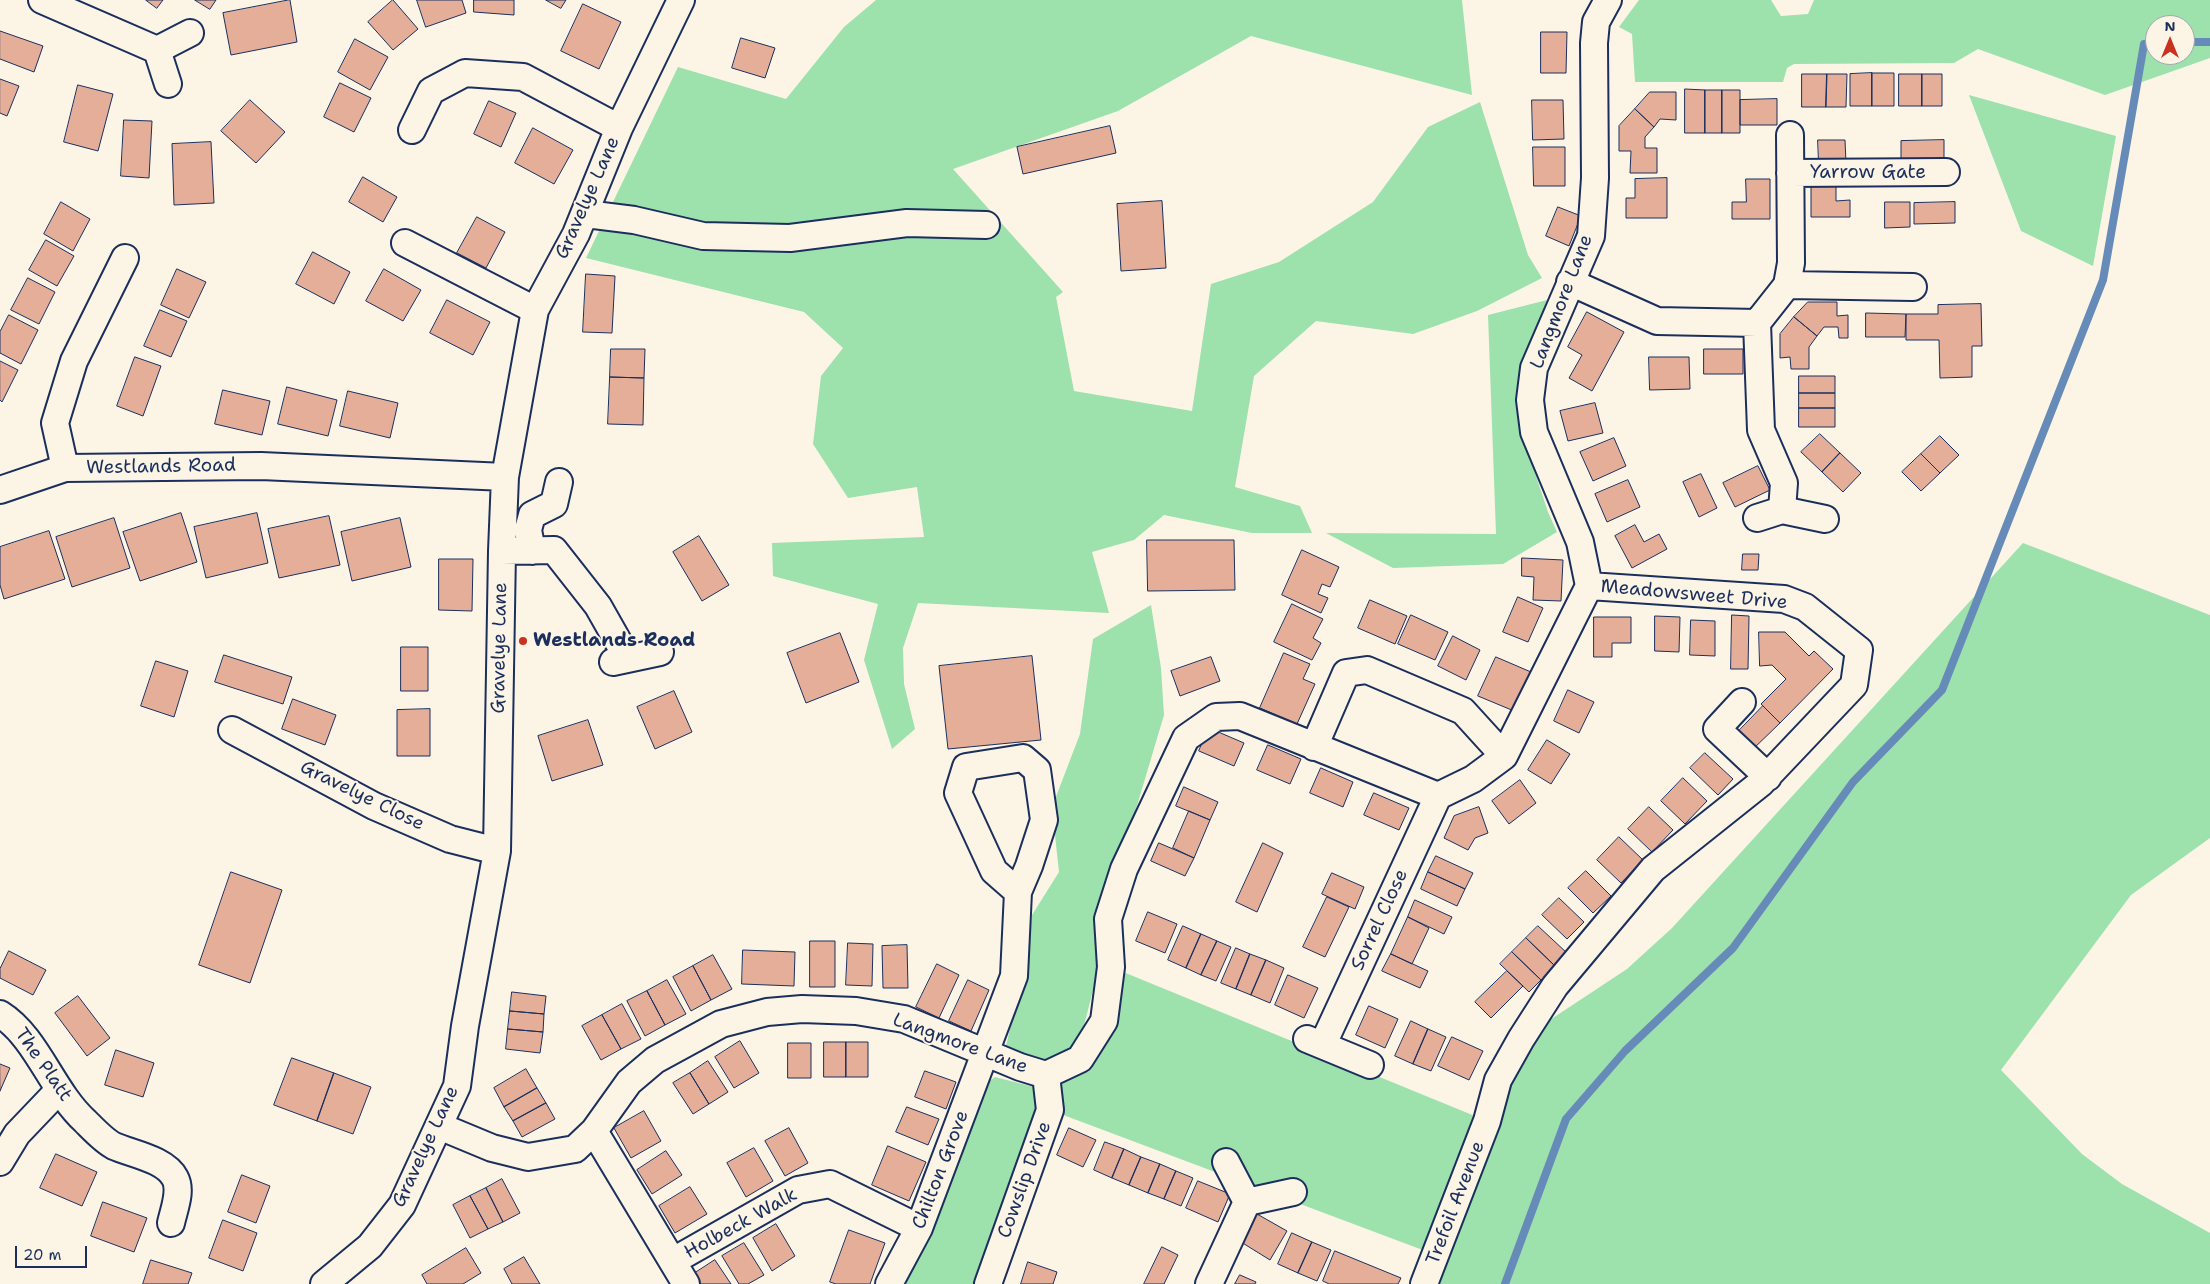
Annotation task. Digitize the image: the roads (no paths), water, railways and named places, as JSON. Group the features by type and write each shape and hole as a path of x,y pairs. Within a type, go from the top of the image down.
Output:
{"street":[{"path":"42,0 157,50 168,84"},
{"name":"Gravelye Lane","path":"325,1284 370,1246 402,1205 457,1086 465,1026 497,851 505,477 535,310 586,214 619,128 681,0"},
{"name":"Langmore Lane","path":"1589,586 1580,542 1534,432 1530,400 1534,368 1591,236 1595,178 1594,43 1596,22 1604,1"},
{"path":"157,50 190,33"},
{"path":"412,130 431,91 465,73 523,77 619,128"},
{"name":"Yarrow Gate","path":"1786,285 1791,263 1790,135"},
{"name":"Yarrow Gate","path":"1790,173 1946,172"},
{"path":"586,214 634,220 703,236 790,238 907,223 986,225"},
{"path":"405,243 535,310"},
{"path":"66,468 55,423 74,361 124,258"},
{"path":"1570,282 1657,321 1757,323"},
{"path":"1782,510 1784,483 1761,430 1757,323 1786,285 1912,287"},
{"name":"Westlands Road","path":"0,490 66,468 262,466 505,477"},
{"path":"532,551 528,530 532,515 554,504 559,482"},
{"path":"1757,518 1782,510 1825,519"},
{"path":"502,551 554,550 598,606 620,660 660,652"},
{"path":"1438,796 1473,779 1504,756 1589,586"},
{"name":"Meadowsweet Drive","path":"1487,1121 1498,1080 1521,1039 1555,986 1653,869 1768,776 1854,685 1859,650 1805,607 1784,599 1589,586"},
{"path":"1314,747 1346,673 1367,670 1463,711 1504,756"},
{"path":"1742,702 1717,729 1768,776"},
{"name":"Langmore Lane","path":"438,1126 492,1148 528,1157 575,1149 594,1131 629,1082 656,1060 721,1024 767,1012 802,1009 856,1011 904,1019 986,1054 1046,1075 1080,1059 1104,1021 1111,967 1108,920 1124,869 1186,738 1216,717 1240,716 1438,796"},
{"name":"Gravelye Close","path":"232,730 374,806 450,839 497,851"},
{"path":"1023,758 1037,770 1044,820 1029,866 1018,892 994,871 958,793 966,767 1023,758"},
{"name":"Sorrel Close","path":"1370,1065 1315,1041 1438,796"},
{"name":"Chilton Grove","path":"889,1284 919,1228 1014,976 1018,892"},
{"name":"The Platt","path":"0,1014 15,1023 59,1090 83,1120 112,1145 163,1166 175,1178 178,1194 171,1223"},
{"name":"Cowslip Drive","path":"988,1284 1050,1110 1046,1075"},
{"path":"0,1162 17,1134 59,1090"},
{"name":"Trefoil Avenue","path":"1424,1284 1487,1121"},
{"path":"594,1131 686,1284"},
{"path":"1226,1162 1247,1202"},
{"name":"Holbeck Walk","path":"673,1261 798,1190 830,1184 919,1228"},
{"path":"1247,1202 1293,1192"},
{"path":"1209,1284 1247,1202"}],"waterway":[{"path":"2195,42 2210,42"},
{"path":"1505,1284 1566,1119 1625,1051 1733,948 1853,782 1942,690 2103,280 2145,44"}],"place":[{"name":"Westlands Road","path":"523,641"}]}
